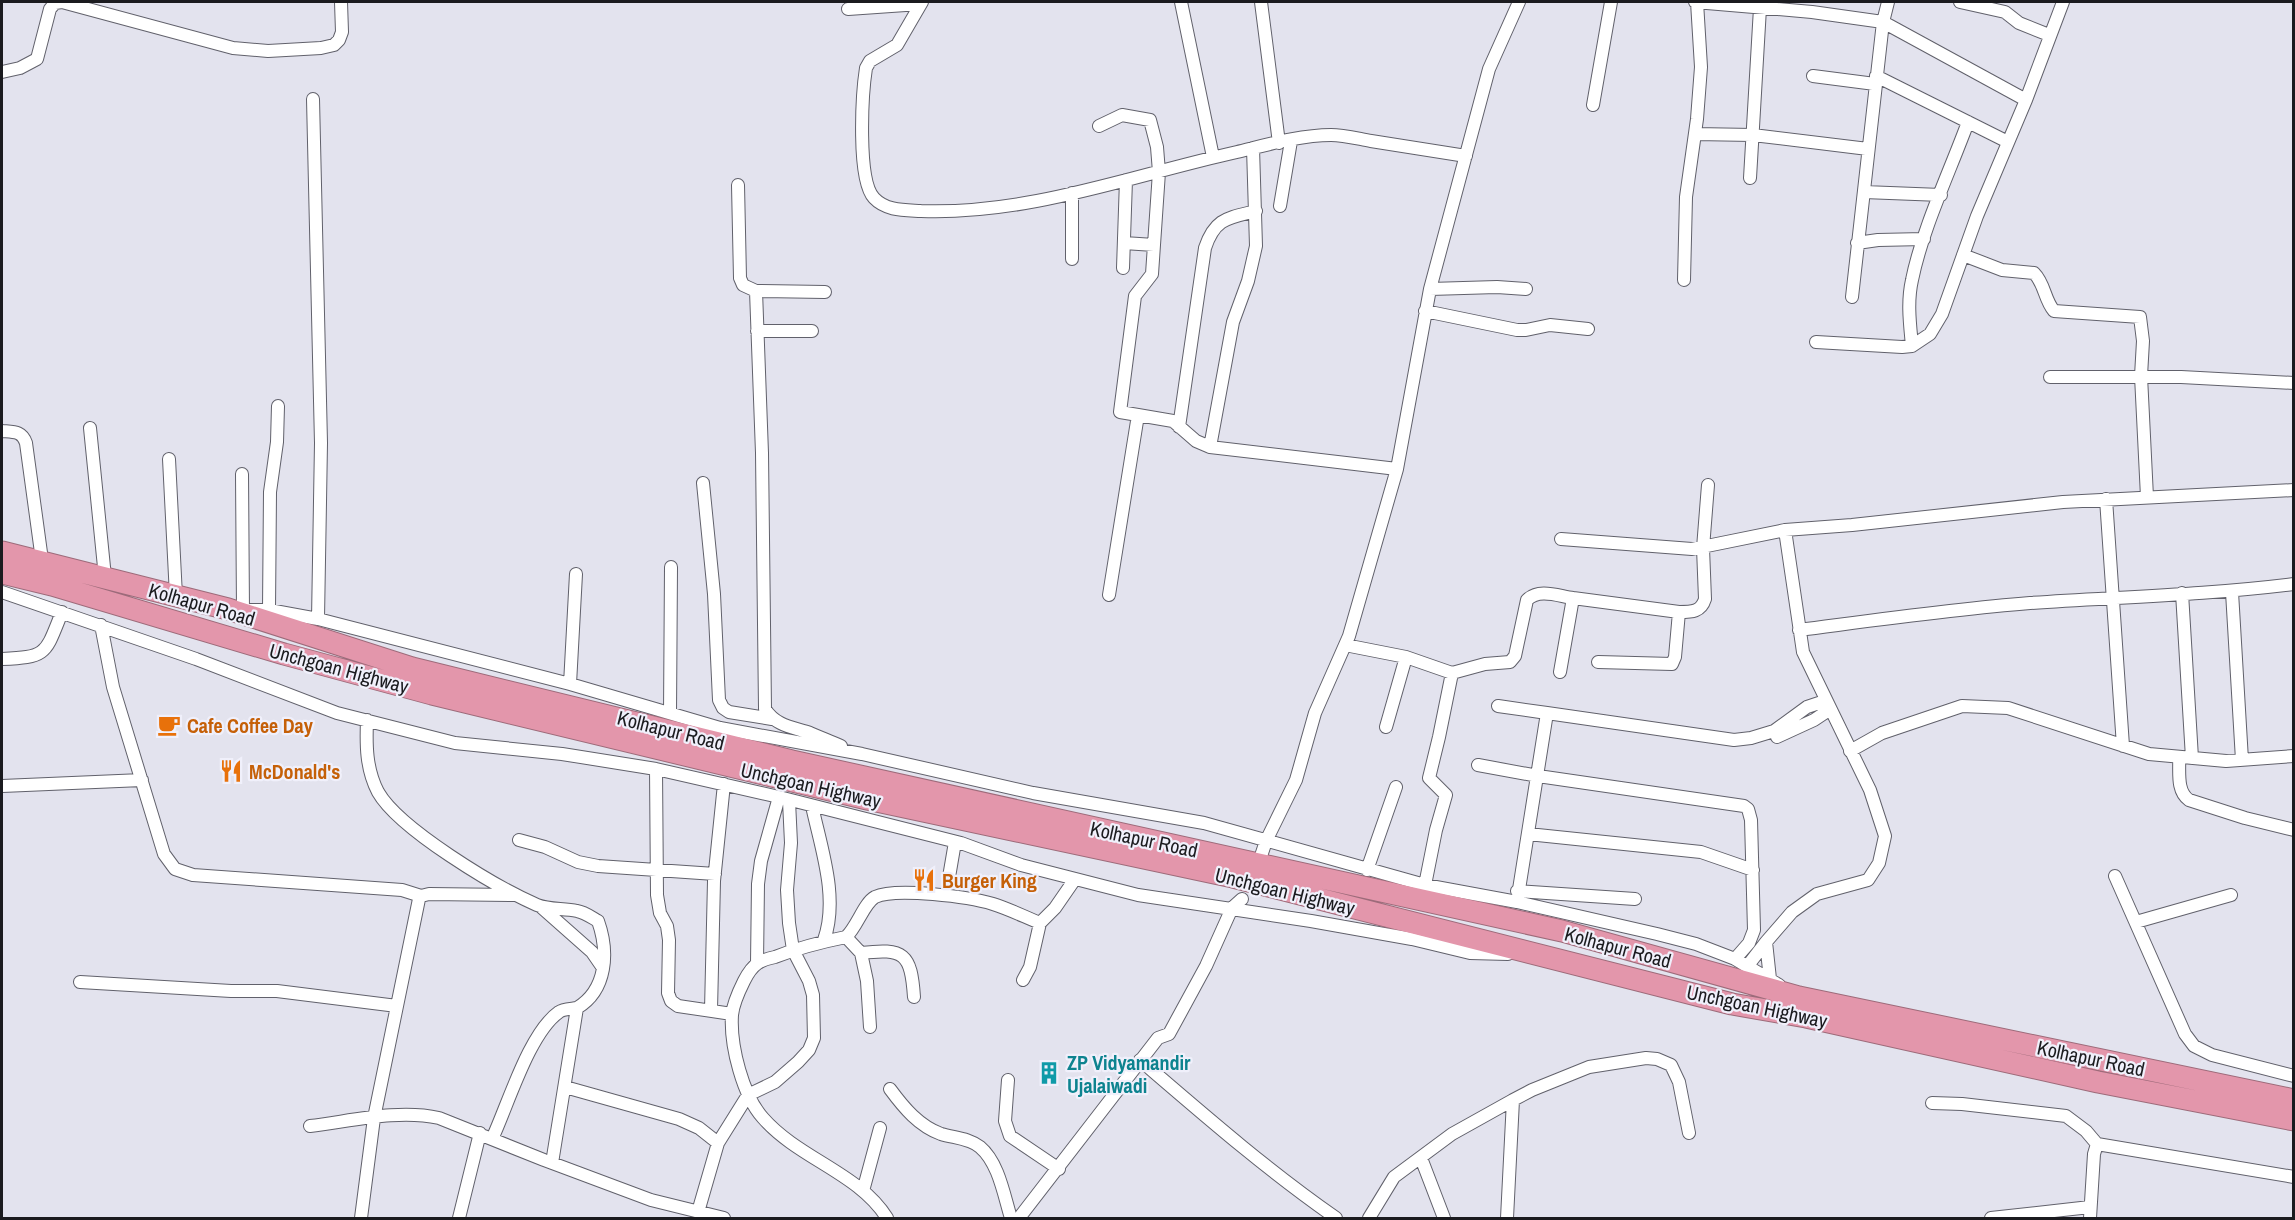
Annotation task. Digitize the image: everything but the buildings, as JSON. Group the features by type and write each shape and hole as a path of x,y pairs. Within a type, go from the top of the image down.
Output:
{"highway":[{"name":"Kolhapur Road","path":"2,552 236,609 412,668 792,761 1562,931 1799,997 2294,1100"},
{"name":"Unchgoan Highway","path":"2,573 52,585 284,654 432,694 867,799 1233,877 1732,1004 1806,1017 2098,1082 2294,1120"}],"street":[{"path":"2,72 20,68 37,59 50,9 55,3 62,2 233,48 268,51 321,48 334,45 342,32 341,2"},
{"path":"1181,2 1213,157"},
{"path":"1261,2 1285,142 1280,206"},
{"path":"1260,860 1266,841 1296,780 1315,713 1345,645 1397,469 1430,289 1489,69 1519,2"},
{"path":"1593,105 1611,2"},
{"path":"1684,280 1686,198 1701,67 1696,2 1760,8 1822,8 1882,22 2026,100"},
{"path":"1852,297 1882,22 1888,2"},
{"path":"1960,2 2004,12 2019,23 2049,35"},
{"path":"1816,342 1912,346 1930,334 1942,314 2063,2"},
{"path":"921,3 897,45 870,61 866,68 861,129 867,180 873,197 886,207 943,212 1012,205 1072,193 1253,148 1332,135 1466,156"},
{"path":"848,9 921,3"},
{"path":"1750,178 1760,8"},
{"path":"1814,76 1876,80 2008,142"},
{"path":"313,99 321,443 318,619"},
{"path":"1099,126 1122,115 1150,120 1157,147 1159,172 1152,274 1135,296 1120,412 1173,421 1196,441 1210,447 1397,469"},
{"path":"1912,346 1909,317 1911,281 1924,239 1968,122"},
{"path":"1695,134 1753,135 1868,149"},
{"path":"1210,447 1233,322 1256,246 1253,148"},
{"path":"1122,268 1126,180"},
{"path":"738,184 740,278 747,289 825,292"},
{"path":"1864,192 1941,195"},
{"path":"1072,193 1072,259"},
{"path":"1179,427 1210,233 1225,219 1256,211"},
{"path":"1857,243 1924,239"},
{"path":"1124,243 1154,245"},
{"path":"1963,255 2002,270 2034,273 2043,285 2048,304 2054,311 2140,317 2143,340 2140,376 2147,497"},
{"path":"1430,289 1497,287 1526,289"},
{"path":"756,291 762,453 765,709 772,719"},
{"path":"1425,311 1517,330 1550,325 1588,329"},
{"path":"758,331 812,331"},
{"path":"2050,377 2140,376 2294,383"},
{"path":"269,610 270,492 277,442 278,406"},
{"path":"1109,595 1138,415"},
{"path":"90,428 105,577"},
{"path":"2,431 17,432 24,436 42,560"},
{"path":"169,459 176,596"},
{"path":"242,474 236,609 269,610 318,619 570,684 720,728 862,754 1034,793 1204,823 1425,885 1517,897 1635,899"},
{"path":"703,483 714,594 719,700 723,708 729,712 772,719 862,754"},
{"path":"1345,645 1406,657 1452,673 1485,664 1510,662 1515,656 1524,608 1531,595 1539,593 1679,612 1697,610 1703,604 1706,592 1704,548 1708,485"},
{"path":"1562,539 1677,550 1704,548 1721,542 1785,530 2106,499 2294,490"},
{"path":"2106,499 2123,746"},
{"path":"1740,962 1749,964 1792,912 1818,894 1868,879 1879,863 1885,836 1870,790 1803,652 1785,530"},
{"path":"670,567 670,713"},
{"path":"570,684 576,574"},
{"path":"1799,630 2027,603 2232,592 2294,585"},
{"path":"2,592 196,659 300,700 455,743 562,754 656,769 724,784 955,842 1021,865 1138,895 1232,908 1412,939 1470,953 1536,954"},
{"path":"2232,592 2242,760"},
{"path":"2182,593 2185,758 2180,789 2183,796 2188,800 2245,818 2294,830"},
{"path":"1560,672 1573,598"},
{"path":"2,659 33,657 41,653 50,640 62,612"},
{"path":"1598,662 1672,664 1675,657 1679,612"},
{"path":"101,625 113,687 164,854 174,869 193,875 402,890 421,896 515,895"},
{"path":"1386,727 1406,657"},
{"path":"1425,885 1446,795 1429,778 1452,673"},
{"path":"1498,706 1724,740 1764,735 1780,736 1814,720 1827,705"},
{"path":"1850,751 1882,734 1962,706 2008,708 2149,754 2226,761 2294,756"},
{"path":"1517,897 1547,713"},
{"path":"367,720 367,758 370,774 378,792 393,812 474,871 515,895 540,906 580,911 597,921 602,932 603,968 598,989 588,1001 577,1008 561,1010 547,1023 531,1047 492,1139"},
{"path":"1478,765 1538,776 1740,804 1748,809 1753,870 1754,930 1740,962"},
{"path":"656,769 657,871 660,913 667,926 669,940 668,993 671,1001 678,1006 732,1014"},
{"path":"2,786 142,780"},
{"path":"711,1010 715,874 724,784"},
{"path":"1367,870 1396,788"},
{"path":"698,1212 718,1143 748,1095 775,1082 809,1050 814,1038 813,995 809,981 793,950 787,890 790,843 784,799"},
{"path":"757,963 756,923 759,873 784,799"},
{"path":"812,806 828,892 829,927 824,940"},
{"path":"1528,834 1701,852 1753,870"},
{"path":"519,840 545,847 578,862 598,866 715,874"},
{"path":"948,883 955,842"},
{"path":"2115,876 2185,1034 2194,1046 2212,1054 2294,1076"},
{"path":"1023,980 1030,967 1040,924 1055,908 1075,879"},
{"path":"887,1218 878,1204 863,1191 808,1155 763,1118 748,1095 734,1045 732,1014 738,992 757,963 824,940 846,938 873,898 887,893 952,896 994,904 1040,924"},
{"path":"2136,922 2231,895"},
{"path":"361,1218 374,1118 421,896"},
{"path":"1517,897 1696,944 1740,962 1799,997"},
{"path":"1019,1218 1059,1169 1140,1060 1158,1038 1169,1034 1206,966 1232,908 1242,899"},
{"path":"540,906 592,952 603,968"},
{"path":"846,938 861,953 867,981 870,1027"},
{"path":"1766,942 1770,979"},
{"path":"861,953 880,950 896,952 908,961 912,974 914,997"},
{"path":"80,982 231,991 277,991 397,1006"},
{"path":"552,1163 577,1008"},
{"path":"1369,1218 1394,1177 1452,1134 1532,1090 1589,1067 1646,1058 1658,1059 1671,1065 1679,1082 1689,1133"},
{"path":"1140,1060 1241,1146 1296,1190 1336,1218"},
{"path":"1008,1080 1005,1121 1010,1136 1059,1169"},
{"path":"565,1087 679,1119 699,1128 718,1143"},
{"path":"890,1089 921,1124 940,1133 971,1141 982,1148 995,1168 1011,1218"},
{"path":"1507,1218 1513,1100"},
{"path":"1932,1103 1962,1104 2066,1116 2086,1131 2097,1144 2294,1178"},
{"path":"310,1126 422,1114 480,1133 651,1200 724,1218"},
{"path":"863,1191 880,1128"},
{"path":"459,1218 480,1133"},
{"path":"1991,1218 2090,1213 2094,1154 2097,1144"},
{"path":"1421,1158 1444,1218"}],"place":[{"name":"Cafe Coffee Day","path":"169,725"},
{"name":"McDonald's","path":"231,771"},
{"name":"Burger King","path":"924,880"},
{"name":"ZP Vidyamandir Ujalaiwadi","path":"1049,1073"}]}
